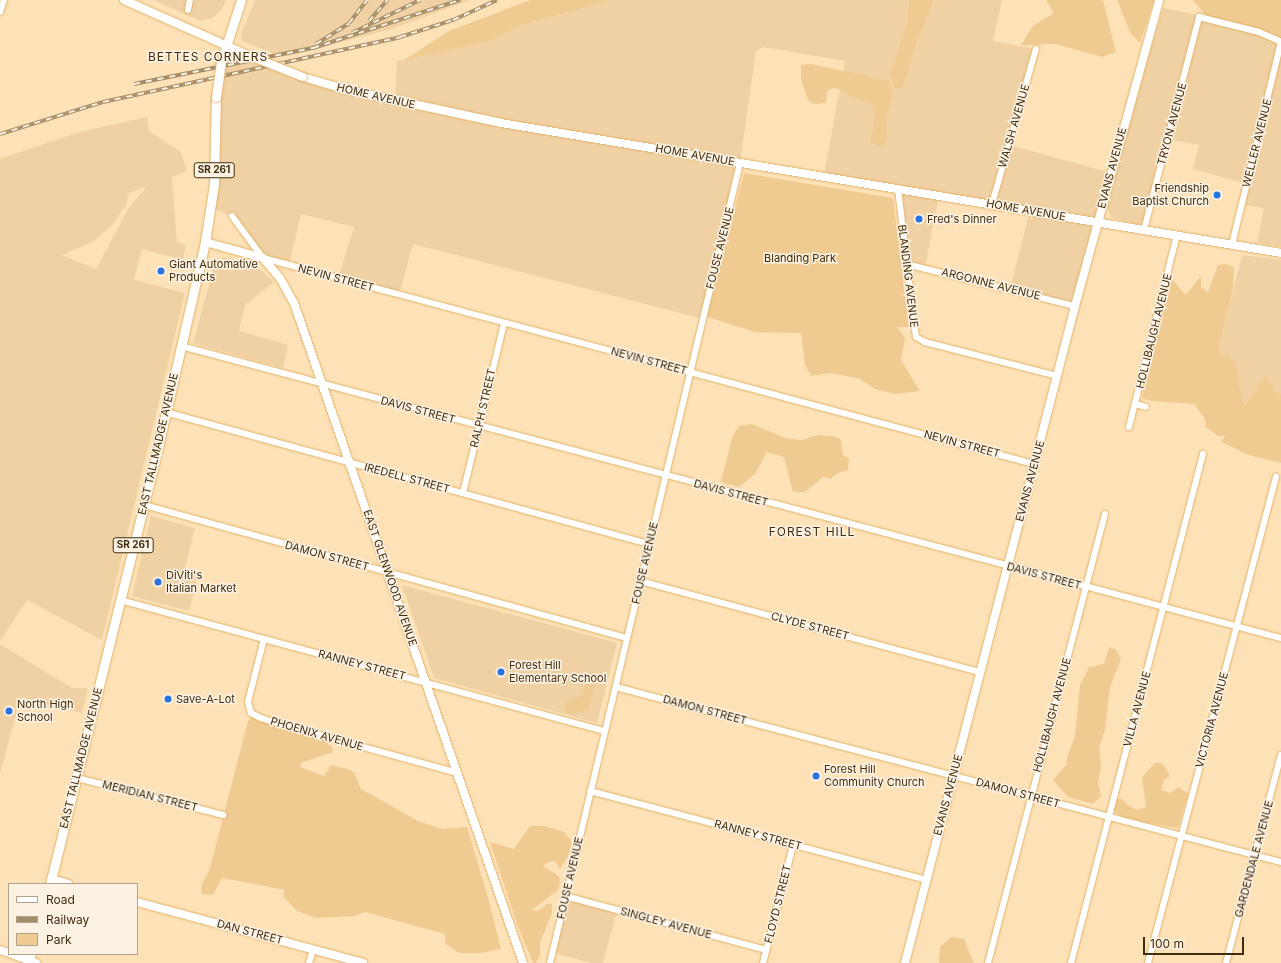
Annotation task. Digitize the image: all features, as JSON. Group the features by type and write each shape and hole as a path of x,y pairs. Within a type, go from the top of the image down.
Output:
{"main road":[{"name":"EAST TALLMADGE AVENUE","path":"51,882 144,505 206,242 214,184 216,97 221,62 241,0"}],"street":[{"path":"0,12 4,0"},
{"name":"HOME AVENUE","path":"124,0 225,46 303,77 344,89 501,123 1281,253"},
{"path":"188,10 190,0"},
{"name":"EVANS AVENUE","path":"904,963 1075,306 1158,0"},
{"name":"TRYON AVENUE","path":"1144,230 1199,17 1259,32 1281,42"},
{"name":"WELLER AVENUE","path":"1232,244 1281,42"},
{"name":"WALSH AVENUE","path":"992,204 1036,49"},
{"name":"FOUSE AVENUE","path":"550,963 740,163"},
{"name":"BLANDING AVENUE","path":"898,189 916,337 920,340 1057,376"},
{"path":"232,216 263,258"},
{"name":"HOLLIBAUGH AVENUE","path":"1129,427 1177,235"},
{"path":"206,242 263,258"},
{"name":"NEVIN STREET","path":"263,258 1034,464"},
{"name":"EAST GLENWOOD AVENUE","path":"263,258 280,278 294,303 523,963"},
{"name":"ARGONNE AVENUE","path":"906,264 1075,306"},
{"name":"RALPH STREET","path":"463,493 504,323"},
{"name":"DAVIS STREET","path":"181,346 665,477 1281,638"},
{"path":"1135,404 1146,407"},
{"name":"IREDELL STREET","path":"165,412 649,544"},
{"name":"VILLA AVENUE","path":"1071,963 1203,454"},
{"name":"VICTORIA AVENUE","path":"1148,963 1235,627 1276,477"},
{"name":"DAMON STREET","path":"144,505 627,638"},
{"name":"HOLLIBAUGH AVENUE","path":"988,963 1105,514"},
{"name":"CLYDE STREET","path":"640,581 980,672"},
{"name":"RANNEY STREET","path":"120,600 604,731"},
{"name":"PHOENIX AVENUE","path":"264,639 248,702 251,712 280,724 458,773"},
{"name":"DAMON STREET","path":"616,687 1281,862"},
{"name":"GARDENDALE AVENUE","path":"1226,963 1281,755"},
{"name":"MERIDIAN STREET","path":"77,778 223,815"},
{"name":"RANNEY STREET","path":"590,791 926,880"},
{"name":"FLOYD STREET","path":"763,963 793,845"},
{"name":"SINGLEY AVENUE","path":"565,896 766,950"},
{"name":"DAN STREET","path":"138,902 363,963"},
{"path":"309,963 313,950"},
{"path":"15,955 31,960"}],"shaded area":[{"path":"153,0 226,0 222,9 213,18 200,21"},
{"path":"255,0 470,0 392,29 283,57 242,41 241,34"},
{"path":"612,0 909,0 907,23 890,73 894,89 903,88 918,39 934,0 1002,0 993,41 1036,49 1010,145 1111,173 1075,306 1010,288 1030,211 939,195 925,268 906,264 898,189 823,179 845,61 763,47 756,51 740,163 703,319 413,244 399,295 338,278 354,227 301,214 289,265 263,258 232,216 211,208 225,46 284,70 395,99 397,61 488,42 522,25"},
{"path":"1163,8 1242,24 1271,33 1278,39 1275,51 1281,50 1281,247 1257,243 1264,208 1245,205 1240,182 1193,169 1199,145 1166,139 1144,226 1112,218 1107,208 1106,199"},
{"path":"147,117 149,131 181,152 187,171 172,177 177,242 186,245 183,260 142,249 134,280 185,293 102,640 27,600 0,641 0,159 79,132","holes":["147,186 128,209 96,269 62,255 94,241 114,223 126,205 129,193"]},
{"path":"1242,255 1281,260 1281,394 1276,392 1265,375 1245,405 1242,401 1237,369 1221,356 1219,347"},
{"path":"224,257 249,264 263,272 274,282 245,305 239,331 288,345 283,368 193,343 214,266"},
{"path":"151,516 195,528 185,568 199,572 189,611 132,596"},
{"path":"402,585 617,643 597,723 434,678"},
{"name":"North High School","path":"0,644 72,688 88,688 82,713 20,699 0,774"},
{"path":"565,896 617,910 603,963 591,963 550,952"}],"green space":[{"path":"530,0 612,0 522,25 488,42 404,60 449,31"},
{"path":"909,0 934,0 918,39 903,88 894,89 890,73 907,23"},
{"path":"1046,0 1103,0 1116,52 1102,57 1056,44 1021,45 1033,26 1054,13"},
{"path":"1117,0 1154,0 1140,43 1131,34"},
{"path":"1193,0 1281,0 1281,42 1271,33 1242,24 1208,18"},
{"path":"811,64 889,81 893,94 886,121 887,138 883,147 870,143 875,119 872,104 855,99 842,90 833,88 827,91 826,103 813,104 808,100 801,79 801,65"},
{"name":"Blanding Park","path":"744,173 893,198 909,327 897,327 905,338 901,360 920,391 895,394 875,389 858,378 829,373 811,376 805,365 801,333 755,332 707,317"},
{"path":"1225,264 1234,267 1233,289 1219,347 1221,356 1230,356 1237,369 1242,401 1245,405 1265,375 1276,392 1281,394 1281,463 1249,455 1221,442 1225,436 1218,436 1206,427 1205,419 1194,404 1151,401 1142,398 1153,341 1170,277 1186,295 1201,276 1201,287 1208,292 1218,265"},
{"path":"752,424 785,438 801,440 818,435 837,437 841,440 843,455 849,458 848,470 838,473 830,479 823,477 805,492 793,492 784,457 767,452 755,474 739,487 724,483 721,481 733,435 739,426"},
{"path":"1109,647 1116,650 1121,659 1110,687 1105,730 1099,748 1101,766 1098,782 1101,796 1093,804 1068,797 1053,780 1066,765 1067,757 1075,736 1080,685 1089,667 1104,664"},
{"path":"587,678 596,682 588,710 570,714 565,713 564,704 569,699 582,696"},
{"path":"253,716 329,741 333,752 301,763 300,767 324,776 331,765 344,768 354,772 361,789 420,822 442,829 467,827 489,901 501,949 481,953 458,953 445,943 445,934 365,912 354,916 316,918 297,911 283,896 285,890 222,878 213,895 202,894 201,886 210,868 248,721"},
{"path":"1155,763 1162,763 1170,776 1164,780 1161,790 1170,793 1179,787 1188,794 1178,828 1126,819 1113,811 1117,799 1122,799 1128,805 1137,810 1146,807 1142,777"},
{"path":"530,826 544,826 564,832 571,840 571,851 560,869 555,861 548,862 543,866 559,876 560,884 557,891 532,910 538,911 547,904 552,903 552,913 540,943 540,955 536,963 533,963 517,924 490,842 514,849"},
{"path":"951,937 964,939 974,963 939,963 940,947"}],"railway":[{"path":"316,44 349,23 367,0"},
{"path":"369,21 387,0"},
{"path":"352,33 420,0"},
{"path":"134,84 313,48 460,0"},
{"path":"0,134 103,102 400,37 453,20 497,0"}],"place":[{"name":"Friendship Baptist Church","path":"1217,195"},
{"name":"Fred's Dinner","path":"919,219"},
{"name":"Giant Automative Products","path":"161,271"},
{"name":"DiViti's Italian Market","path":"158,582"},
{"name":"Forest Hill Elementary School","path":"501,672"},
{"name":"Save-A-Lot","path":"168,699"},
{"name":"North High School","path":"9,711"},
{"name":"Forest Hill Community Church","path":"816,776"}],"district":[{"name":"BETTES CORNERS","path":"208,57"},
{"name":"FOREST HILL","path":"812,532"}]}
